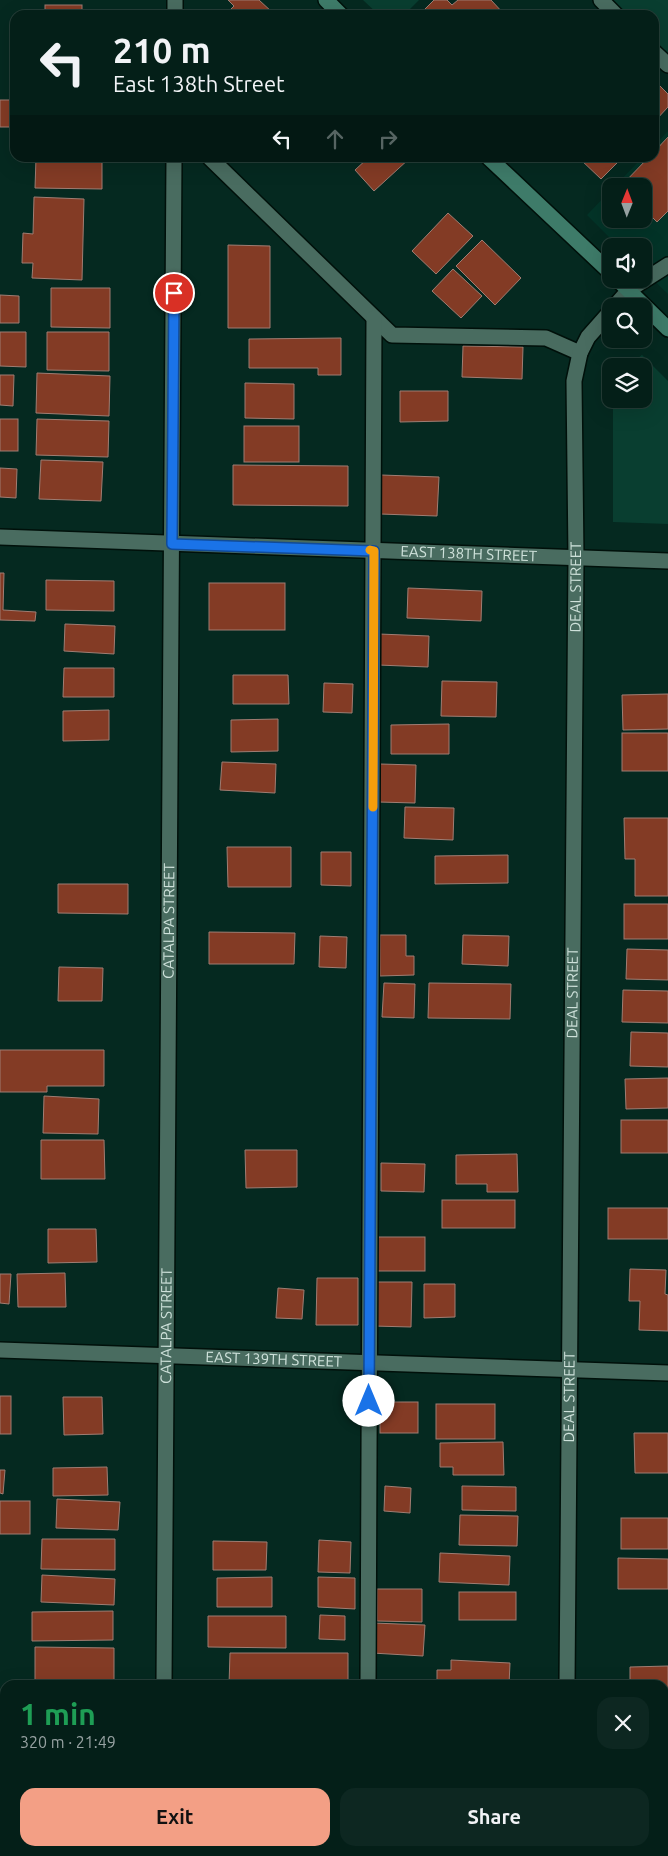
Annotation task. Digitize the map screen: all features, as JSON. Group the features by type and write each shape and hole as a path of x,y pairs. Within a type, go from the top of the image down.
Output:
{"main road":[{"path":"326,0 336,10"},
{"path":"493,162 602,265"},
{"path":"629,290 668,329"}],"street":[{"path":"601,0 611,10"},
{"path":"659,57 668,66"},
{"name":"CATALPA STREET","path":"164,1680 174,162"},
{"path":"214,162 392,335 546,338 580,353"},
{"path":"622,298 629,290 668,265"},
{"path":"368,1680 374,318"},
{"name":"DEAL STREET","path":"566,1680 576,558 574,381 580,353 588,337 602,321"},
{"name":"EAST 138TH STREET","path":"0,537 668,561"},
{"name":"EAST 139TH STREET","path":"0,1350 668,1373"}],"shaded area":[{"path":"363,0 419,0 409,10 374,10"},
{"path":"600,0 668,0 668,65 659,57 659,10 611,10"},
{"path":"668,131 668,294 652,279 652,238 610,238 587,215 602,199 602,228 652,228 652,178 623,178 638,162 659,162 659,141"},
{"path":"652,365 668,381 668,524 613,522 613,408 652,408"}],"building":[{"path":"228,0 259,0 270,10 230,10 234,6"},
{"path":"434,0 447,0 452,5 458,0 491,0 500,10 424,10"},
{"path":"45,5 82,5 82,10 45,10"},
{"path":"659,85 668,94 668,107 659,117"},
{"path":"0,100 10,100 10,127 0,127"},
{"path":"668,137 668,211 657,222 652,217 652,178 629,178 644,162 659,162 659,147"},
{"path":"36,162 102,162 102,189 35,188"},
{"path":"364,162 406,162 374,191 355,170"},
{"path":"583,162 618,162 601,179"},
{"path":"34,197 84,199 82,280 32,278 33,263 22,263 23,233 33,234"},
{"path":"448,213 473,236 436,274 412,251"},
{"path":"482,240 521,278 495,305 456,266"},
{"path":"228,245 270,246 270,328 228,328"},
{"path":"453,269 482,296 461,318 432,291"},
{"path":"51,288 110,288 110,328 51,327"},
{"path":"0,295 19,296 19,323 0,323"},
{"path":"0,332 26,332 26,367 0,366"},
{"path":"47,332 109,332 109,371 47,370"},
{"path":"341,338 341,375 318,375 318,368 249,368 249,339"},
{"path":"463,346 523,347 522,379 462,377"},
{"path":"37,373 110,376 109,416 36,413"},
{"path":"0,375 14,375 13,406 0,405"},
{"path":"245,383 294,384 294,419 245,418"},
{"path":"400,391 448,391 448,421 400,422"},
{"path":"0,419 18,419 18,451 0,451"},
{"path":"37,419 109,421 108,457 36,455"},
{"path":"244,426 299,426 299,462 244,462"},
{"path":"41,460 103,462 101,501 39,499"},
{"path":"233,465 348,466 348,506 233,505"},
{"path":"0,468 17,469 16,498 0,497"},
{"path":"381,475 439,477 437,516 380,514"},
{"path":"0,573 4,573 3,610 36,612 35,621 0,620"},
{"path":"46,580 114,581 114,611 46,610"},
{"path":"209,583 285,583 285,630 209,630"},
{"path":"408,588 482,591 481,621 407,618"},
{"path":"65,624 115,626 114,654 64,651"},
{"path":"379,634 429,636 428,667 378,665"},
{"path":"64,668 114,668 114,697 63,697"},
{"path":"233,675 288,675 289,704 233,704"},
{"path":"442,681 497,682 496,717 441,716"},
{"path":"324,683 353,684 352,713 323,712"},
{"path":"668,694 668,729 623,730 622,695"},
{"path":"109,710 109,740 63,741 63,711"},
{"path":"278,719 278,751 231,752 231,720"},
{"path":"449,724 449,754 391,754 391,725"},
{"path":"622,733 668,733 668,771 622,771"},
{"path":"222,762 276,764 275,793 220,790"},
{"path":"380,764 416,765 415,803 378,802"},
{"path":"405,807 454,808 453,840 404,838"},
{"path":"624,818 668,818 668,896 635,896 635,859 625,859"},
{"path":"227,847 291,847 291,887 228,887"},
{"path":"321,852 351,852 351,886 321,885"},
{"path":"508,855 508,883 435,884 435,856"},
{"path":"58,884 128,884 128,914 58,913"},
{"path":"624,904 668,904 668,939 624,939"},
{"path":"209,932 295,933 294,964 209,964"},
{"path":"380,935 406,935 406,956 414,956 414,975 380,976"},
{"path":"463,935 509,936 508,966 462,964"},
{"path":"320,936 347,937 346,968 319,967"},
{"path":"627,949 668,950 668,980 626,979"},
{"path":"59,967 103,968 102,1001 58,1001"},
{"path":"384,983 415,984 414,1018 382,1017"},
{"path":"429,983 511,984 510,1019 428,1018"},
{"path":"623,990 668,991 668,1023 622,1022"},
{"path":"631,1032 668,1033 668,1067 630,1066"},
{"path":"0,1050 104,1050 104,1086 47,1086 47,1092 0,1092"},
{"path":"668,1078 668,1108 626,1109 625,1079"},
{"path":"44,1096 99,1099 98,1134 43,1133"},
{"path":"621,1120 668,1120 668,1153 621,1153"},
{"path":"41,1140 104,1140 105,1179 41,1179"},
{"path":"245,1150 297,1150 297,1187 246,1188"},
{"path":"517,1154 518,1192 487,1192 487,1184 456,1184 456,1155"},
{"path":"381,1163 425,1164 424,1192 381,1191"},
{"path":"442,1200 515,1200 515,1228 442,1228"},
{"path":"608,1208 668,1208 668,1239 608,1239"},
{"path":"48,1229 96,1229 97,1262 48,1263"},
{"path":"374,1237 425,1237 425,1271 374,1271"},
{"path":"630,1269 666,1270 665,1294 668,1295 668,1331 639,1330 640,1301 629,1301"},
{"path":"65,1273 66,1307 18,1307 17,1274"},
{"path":"0,1274 11,1274 9,1304 0,1303"},
{"path":"317,1278 358,1278 358,1325 316,1325"},
{"path":"374,1282 412,1282 411,1327 373,1326"},
{"path":"424,1284 455,1284 455,1317 424,1318"},
{"path":"278,1288 304,1290 302,1319 276,1318"},
{"path":"0,1396 11,1396 11,1434 0,1434"},
{"path":"63,1397 102,1397 103,1434 64,1435"},
{"path":"380,1402 418,1402 418,1433 380,1433"},
{"path":"436,1404 495,1404 495,1439 436,1439"},
{"path":"634,1433 668,1433 668,1473 635,1473"},
{"path":"503,1442 504,1475 453,1475 453,1467 440,1467 440,1443"},
{"path":"107,1467 108,1495 53,1496 53,1468"},
{"path":"0,1470 5,1470 3,1494 0,1493"},
{"path":"385,1486 411,1488 410,1513 384,1511"},
{"path":"462,1486 516,1487 516,1511 462,1510"},
{"path":"57,1499 120,1502 118,1530 56,1528"},
{"path":"0,1501 30,1501 30,1534 0,1534"},
{"path":"460,1515 518,1516 517,1546 459,1545"},
{"path":"621,1518 668,1518 668,1549 621,1549"},
{"path":"42,1539 115,1539 115,1570 41,1569"},
{"path":"319,1540 351,1542 350,1573 318,1572"},
{"path":"213,1541 267,1542 266,1570 213,1570"},
{"path":"440,1553 510,1556 509,1585 439,1582"},
{"path":"618,1558 668,1559 668,1589 618,1589"},
{"path":"42,1575 115,1579 114,1605 41,1602"},
{"path":"272,1577 272,1607 217,1607 217,1578"},
{"path":"318,1577 355,1578 355,1609 318,1607"},
{"path":"377,1589 422,1589 422,1622 377,1621"},
{"path":"459,1592 516,1592 516,1620 459,1620"},
{"path":"113,1611 113,1640 32,1641 32,1612"},
{"path":"320,1615 345,1616 345,1640 319,1639"},
{"path":"208,1616 286,1616 286,1648 208,1647"},
{"path":"373,1623 425,1625 423,1656 372,1653"},
{"path":"35,1647 114,1648 114,1680 35,1680"},
{"path":"230,1653 348,1653 348,1680 229,1680"},
{"path":"451,1660 510,1663 509,1680 437,1680 437,1670 451,1670"},
{"path":"668,1666 668,1680 630,1680 630,1667"}],"slow traffic":[{"path":"370,550 374,551 373,807"}],"route":[{"path":"174,293 172,544 374,551 369,1401"}]}
